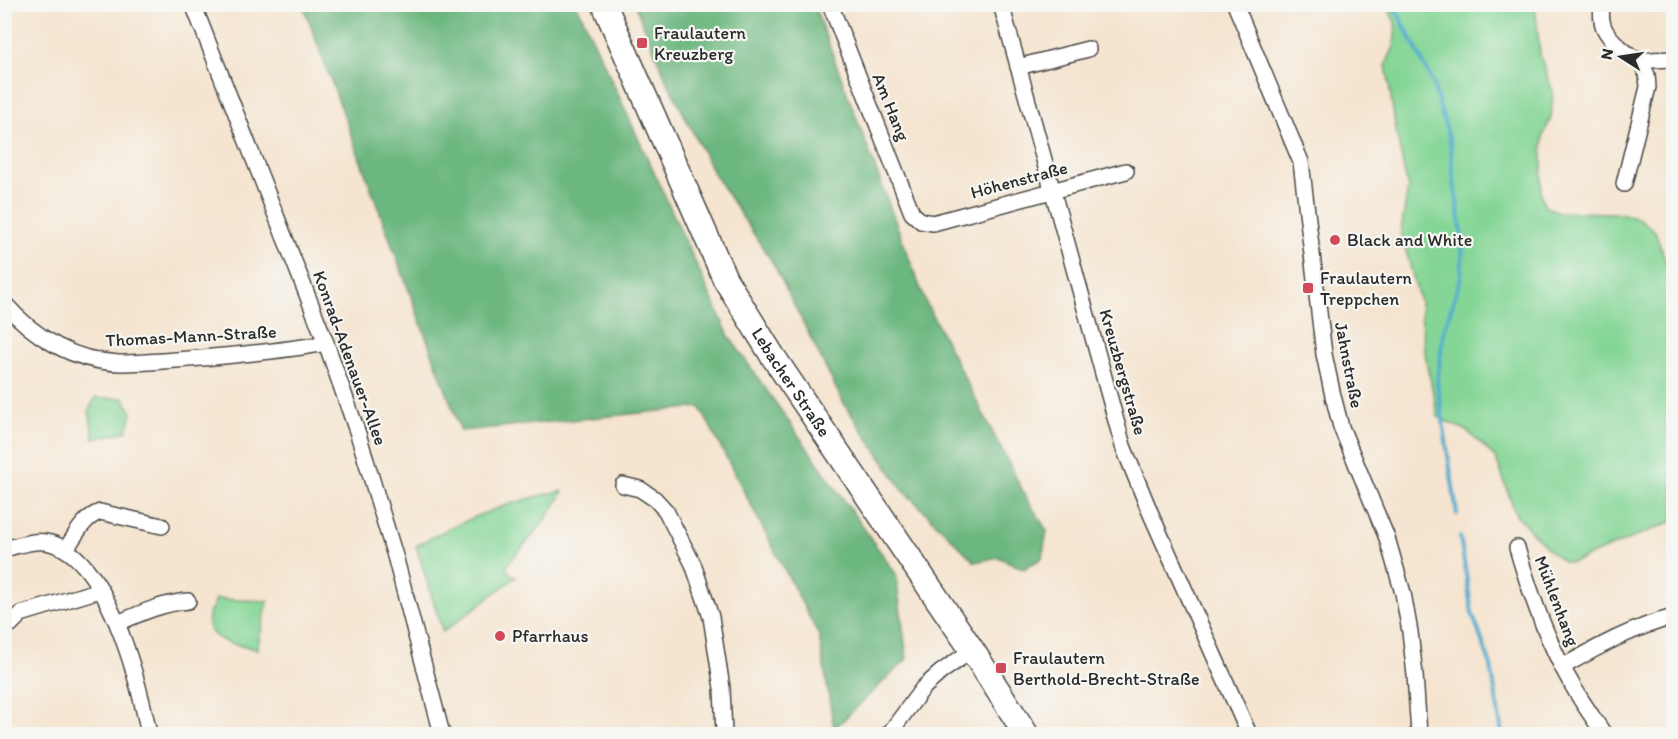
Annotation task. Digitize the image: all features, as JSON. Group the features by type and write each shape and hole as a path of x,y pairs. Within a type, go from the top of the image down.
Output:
{"main road":[{"name":"Lebacher Straße","path":"604,4 725,279 766,346 972,650 1026,735"}],"street":[{"name":"Konrad-Adenauer-Allee","path":"194,4 326,344 357,434 392,547 442,735"},
{"name":"Am Hang","path":"830,4 912,213 921,221"},
{"name":"Kreuzbergstraße","path":"1001,4 1131,468 1249,735"},
{"name":"Jahnstraße","path":"1235,4 1301,162 1324,354 1332,396 1341,428 1382,527 1398,575 1410,632 1419,735"},
{"path":"1602,4 1603,27 1611,39 1625,51 1640,60 1674,59"},
{"path":"1018,67 1088,49"},
{"path":"1624,184 1648,87 1647,75 1640,60"},
{"name":"Höhenstraße","path":"921,221 933,223 1126,171"},
{"name":"Thomas-Mann-Straße","path":"4,303 36,334 64,350 96,360 119,363 295,349 326,344"},
{"path":"622,485 640,489 655,499 666,511 693,564 711,617 723,688 724,735"},
{"path":"66,549 84,521 100,512 162,526"},
{"path":"4,549 32,542 46,542 66,549 87,572 118,623 149,735"},
{"name":"Mühlenhang","path":"1517,548 1536,608 1562,668 1604,735"},
{"path":"4,626 11,624 21,614 100,590"},
{"path":"118,623 157,607 173,602 188,601"},
{"name":"Mühlenhang","path":"1562,668 1649,623 1674,617"},
{"path":"889,735 923,688 940,672 972,650"}],"green space":[{"path":"303,5 577,5 730,338 896,574 907,659 834,729 819,636 700,407 461,431"},
{"path":"635,5 814,5 926,303 1027,499 1047,531 1042,558 1024,569 998,557 975,562 903,490 843,402 773,263 714,174 666,79"},
{"path":"1387,5 1535,5 1540,55 1553,92 1551,118 1543,136 1541,193 1544,206 1559,212 1618,213 1637,217 1655,231 1670,274 1673,316 1673,521 1572,563 1563,561 1550,551 1516,515 1496,458 1467,431 1438,417 1424,349 1420,302 1401,232 1408,188 1396,131 1386,64 1394,47 1396,25"},
{"path":"95,398 124,398 132,413 127,431 94,439 89,410"},
{"path":"563,491 545,520 507,565 508,571 516,577 443,632 416,546 487,512"},
{"path":"216,599 268,601 257,649 224,641 211,632 208,616"}],"waterway":[{"path":"1393,4 1431,78 1450,141 1463,241 1461,277 1444,331 1437,382 1457,514"},
{"path":"1460,537 1472,613 1491,666 1502,734"}],"place":[{"name":"Fraulautern Kreuzberg","path":"642,43"},
{"name":"Black and White","path":"1335,240"},
{"name":"Fraulautern Treppchen","path":"1308,288"},
{"name":"Pfarrhaus","path":"500,636"},
{"name":"Fraulautern Berthold-Brecht-Straße","path":"1001,668"}]}
